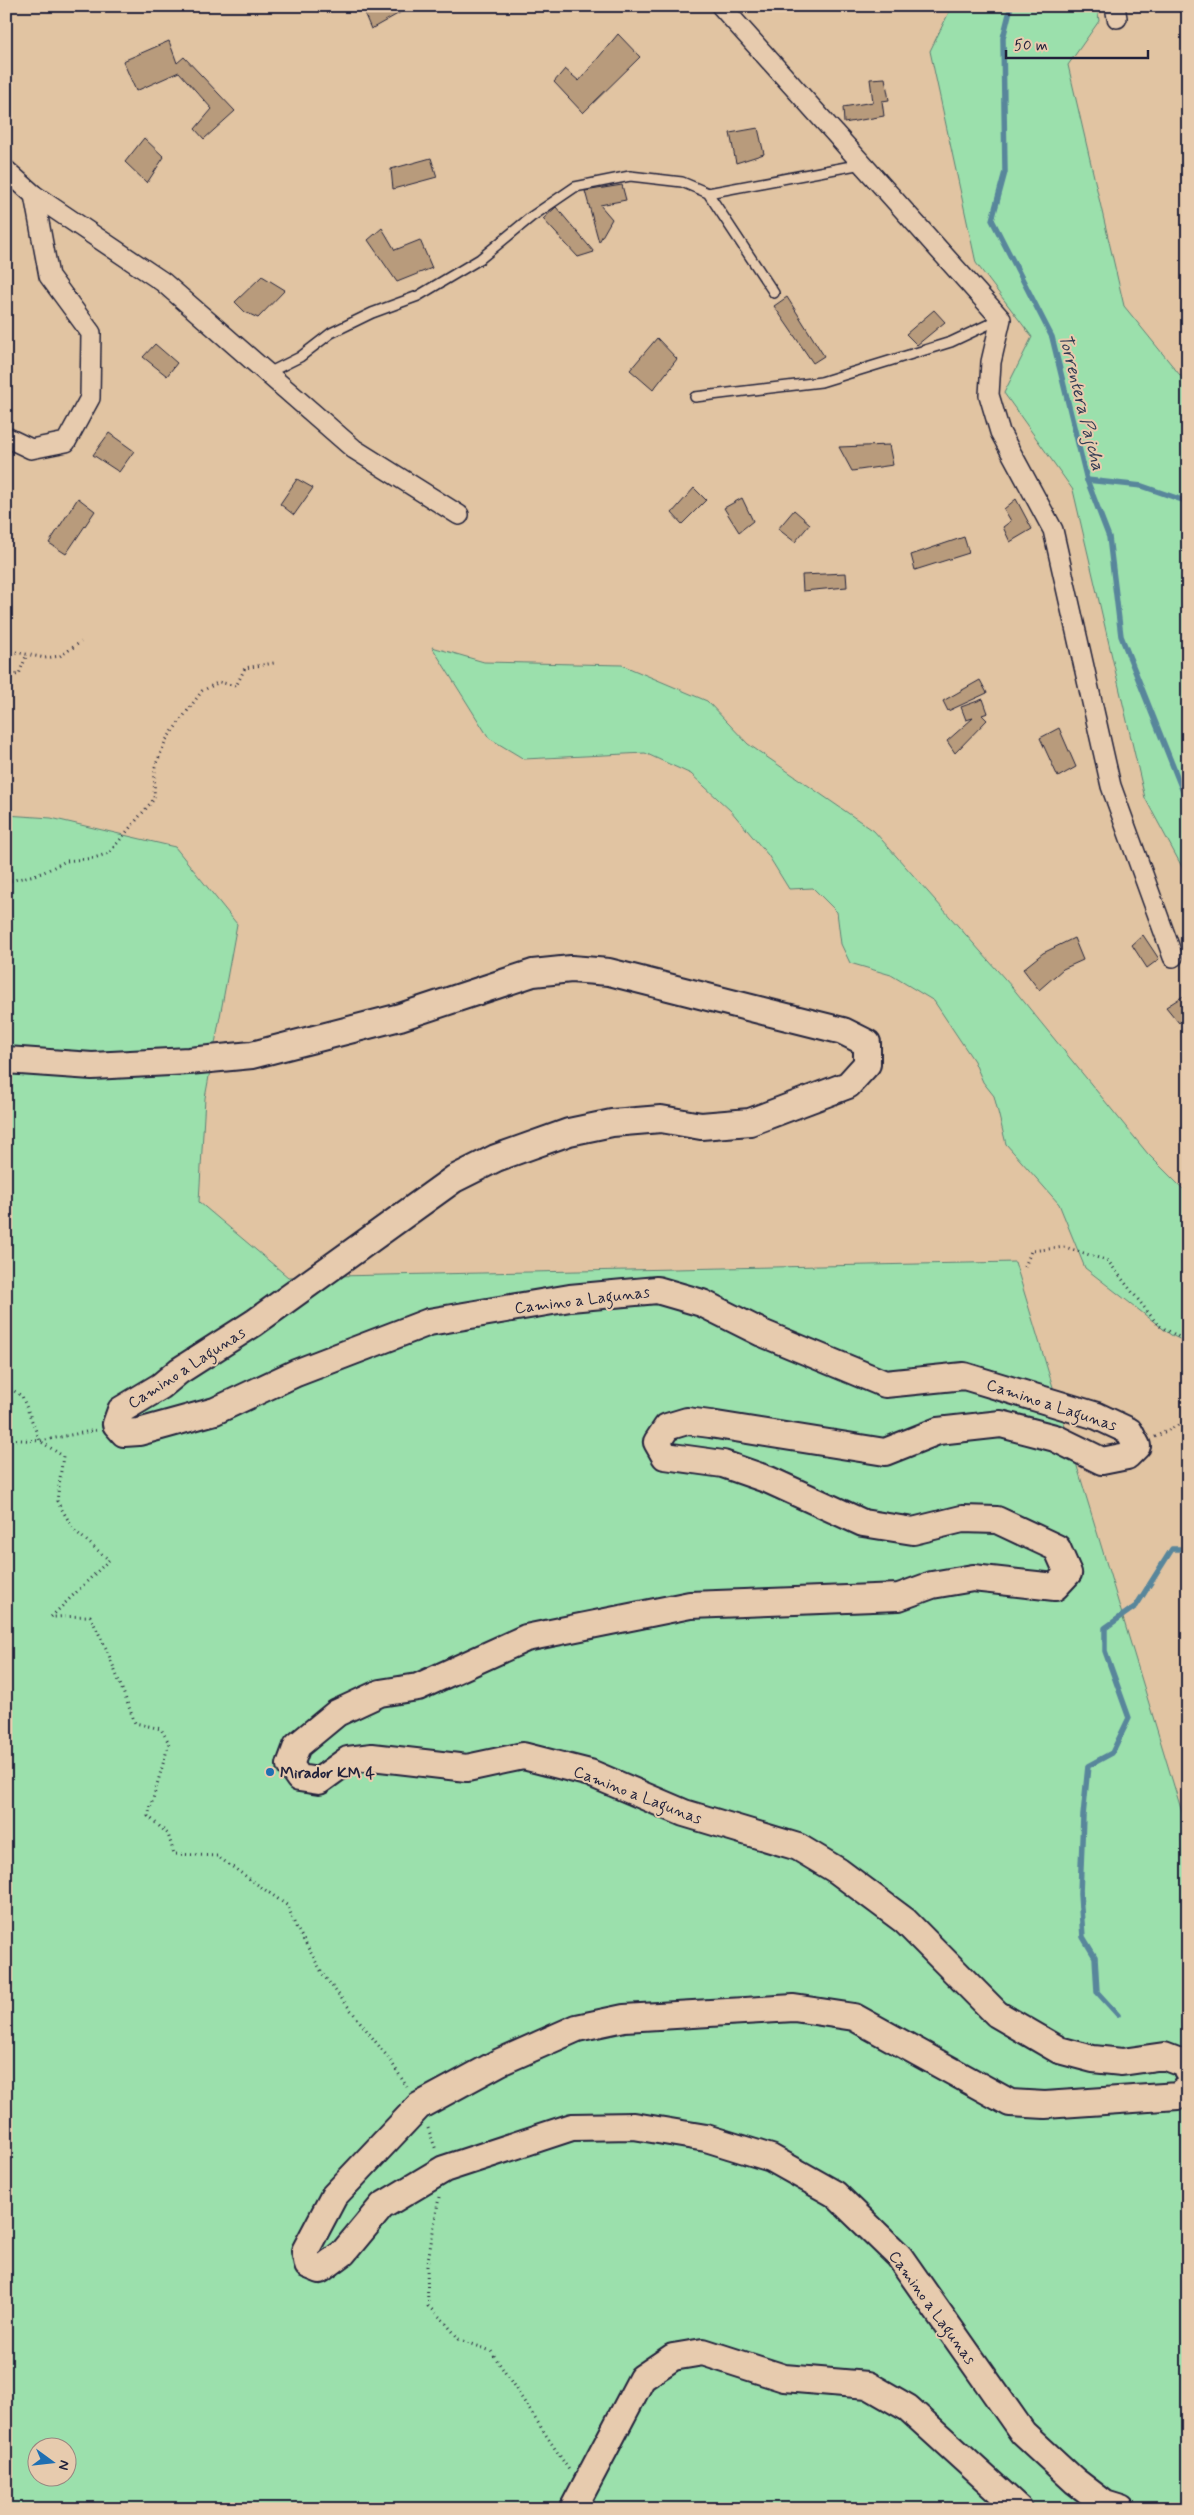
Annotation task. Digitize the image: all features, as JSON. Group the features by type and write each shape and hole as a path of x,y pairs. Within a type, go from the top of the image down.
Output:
{"street":[{"path":"721,6 1001,319 991,362 989,395 1000,432 1053,530 1111,786 1173,957"},
{"path":"6,170 34,195 163,282 354,449 459,514"},
{"path":"6,437 31,448 66,442 90,398 91,333 48,276 34,195"},
{"name":"Camino a Lagunas","path":"6,1060 92,1066 189,1061 252,1055 400,1017 533,973 571,969 609,972 843,1031 867,1043 867,1064 848,1085 750,1122 701,1126 661,1119 612,1123 569,1132 496,1158 454,1179 254,1323 180,1370 161,1386 121,1410 116,1424 124,1433 139,1432 215,1411 296,1373 428,1322 570,1298 657,1290 702,1303 762,1333 885,1384 964,1376 1097,1416 1129,1430 1137,1446 1127,1456 1102,1461 1055,1438 1001,1424 938,1431 885,1452 687,1421 667,1426 657,1442 665,1456 723,1464 769,1480 863,1523 913,1531 962,1519 997,1520 1057,1548 1068,1573 1055,1587 973,1578 932,1585 899,1597 690,1605 526,1638 418,1688 380,1692 337,1713 298,1746 290,1765 299,1778 319,1782 348,1760 372,1757 468,1768 523,1756 590,1773 684,1813 798,1847 838,1871 905,1921 997,2014 1059,2050 1093,2059 1122,2062 1164,2056 1185,2064 1188,2071"},
{"name":"Camino a Lagunas","path":"1121,2509 1105,2504 1075,2481 1023,2433 899,2256 835,2194 771,2158 706,2138 634,2126 572,2127 444,2169 382,2206 343,2254 320,2270 308,2265 305,2251 334,2196 419,2106 500,2062 577,2028 624,2018 794,2008 854,2017 1010,2103 1045,2105 1178,2096 1188,2088"},
{"path":"578,2499 642,2378 673,2357 702,2352 784,2378 868,2385 908,2408 1019,2509"}],"lane":[{"path":"268,372 300,357 331,333 372,313 418,296 480,259 531,217 575,187 630,176 682,182 708,193 863,164"},
{"path":"708,193 774,293"},
{"path":"695,397 821,382 951,342 1001,319"}],"path":[{"path":"6,650 45,658 60,656 81,642"},
{"path":"6,677 19,674 27,654"},
{"path":"6,882 42,872 66,861 94,858 109,853 154,800 155,767 166,740 202,691 219,682 236,686 245,668 274,663"},
{"path":"1025,1267 1031,1251 1065,1247 1108,1261 1158,1325 1188,1342"},
{"path":"6,1386 22,1396 40,1441 63,1456 57,1501 74,1530 109,1560 51,1618 90,1616 108,1650 135,1723 161,1729 169,1743 148,1816 168,1834 174,1854 217,1856 254,1884 288,1906 296,1925 324,1976 390,2060 419,2106 444,2169 427,2266 428,2306 444,2320 459,2339 491,2351 578,2499"},
{"path":"1137,1446 1188,1420"},
{"path":"6,1439 40,1441 78,1435 116,1424"}],"green space":[{"path":"952,6 1097,6 1099,21 1068,65 1124,306 1188,385 1188,878 1145,798 1073,490 1004,393 1032,337 976,263 930,51"},
{"path":"432,647 484,662 622,665 707,701 748,744 874,831 1012,987 1148,1154 1188,1194 1188,1343 1171,1335 1085,1268 1059,1204 1006,1144 994,1096 983,1082 974,1061 934,1001 891,975 850,963 841,944 837,912 813,888 789,889 768,855 731,811 691,774 645,753 524,759 489,738"},
{"path":"6,815 51,818 175,847 237,924 205,1098 199,1202 288,1277 1015,1262 1188,1832 1188,2509 6,2509"}],"building":[{"path":"379,6 412,6 371,29 365,15"},
{"path":"618,34 640,57 583,113 554,82 565,69 579,81"},
{"path":"169,41 177,63 184,57 235,111 204,139 195,129 212,109 179,72 136,91 123,61"},
{"path":"885,78 889,100 882,101 884,116 844,123 843,107 873,102 870,79"},
{"path":"758,128 764,154 736,163 730,133"},
{"path":"144,138 164,157 147,183 125,162"},
{"path":"431,158 437,177 393,189 391,169"},
{"path":"622,185 626,200 600,205 612,219 599,242 585,191"},
{"path":"556,207 594,252 578,257 543,219"},
{"path":"382,228 395,250 420,240 432,268 397,282 368,240"},
{"path":"262,276 285,290 258,318 245,312 235,302"},
{"path":"787,297 824,356 813,363 774,306"},
{"path":"934,310 945,322 917,345 906,334"},
{"path":"657,338 677,359 653,390 630,370"},
{"path":"155,344 177,363 167,376 143,357"},
{"path":"109,433 134,451 119,472 93,455"},
{"path":"889,445 893,465 852,471 839,447"},
{"path":"297,479 313,488 294,515 280,504"},
{"path":"694,488 706,500 682,524 672,513"},
{"path":"78,498 95,511 66,554 49,543"},
{"path":"742,498 753,521 739,532 724,508"},
{"path":"1016,499 1032,529 1010,542 1003,527 1011,521 1004,509"},
{"path":"794,510 810,524 795,542 778,529"},
{"path":"964,537 969,553 915,570 911,555"},
{"path":"846,573 847,587 803,591 802,575"},
{"path":"980,680 987,693 948,711 943,701"},
{"path":"983,699 988,713 982,715 987,720 955,753 947,741 973,718 966,720 961,707"},
{"path":"1059,728 1076,767 1058,777 1040,738"},
{"path":"1143,935 1159,959 1147,968 1132,945"},
{"path":"1074,938 1083,960 1063,969 1039,990 1023,969 1043,953"},
{"path":"1188,993 1188,1014 1179,1023 1166,1007"}],"waterway":[{"name":"Torrentera Pajcha","path":"1011,6 1003,38 1005,172 992,220 1052,337 1087,480 1109,537 1121,636 1188,804"},
{"path":"1087,480 1142,486 1188,502"},
{"path":"1118,2015 1097,1992 1095,1957 1083,1937 1080,1894 1083,1816 1088,1766 1112,1753 1129,1718 1105,1651 1105,1628 1136,1606 1172,1549 1188,1549"}],"place":[{"name":"Mirador KM 4","path":"270,1772"}]}
